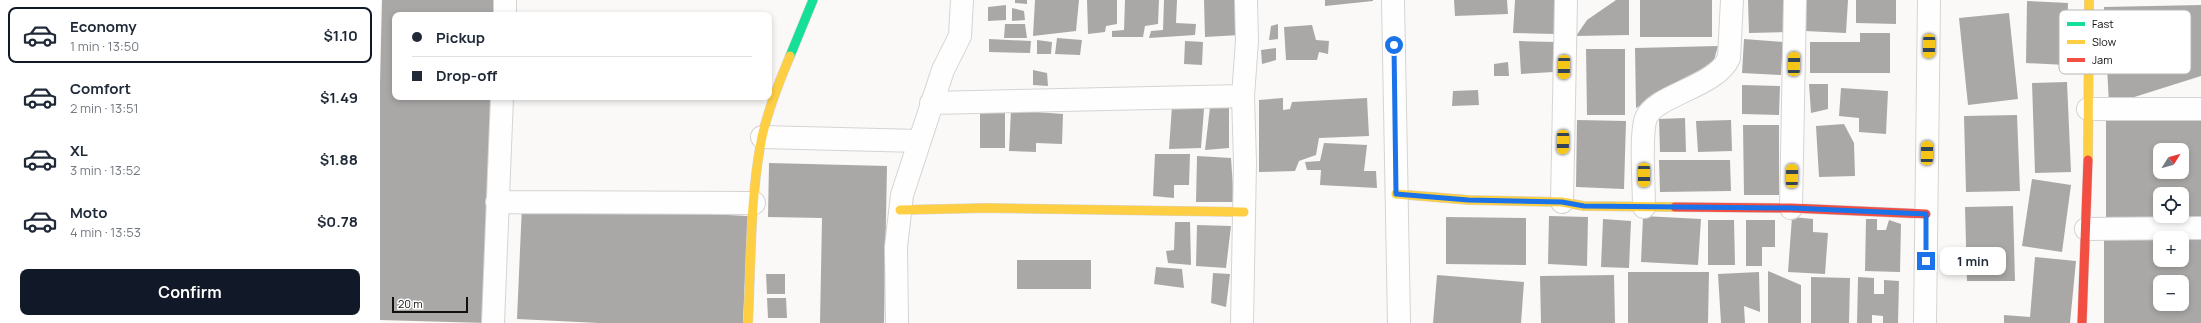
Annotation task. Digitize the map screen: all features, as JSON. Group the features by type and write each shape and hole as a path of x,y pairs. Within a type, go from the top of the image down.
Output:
{"street":[{"path":"505,0 505,12"},
{"path":"748,323 754,203 762,137 779,82 813,0"},
{"path":"897,323 896,247 902,195 943,70 960,36 962,0"},
{"path":"1242,323 1245,162 1243,96 1247,41 1246,0"},
{"path":"1393,0 1399,323"},
{"path":"1562,202 1566,0"},
{"path":"1644,207 1646,119 1656,106 1715,74 1726,64 1730,58 1732,0"},
{"path":"1791,208 1795,0"},
{"path":"1925,323 1929,0"},
{"path":"2089,0 2089,10"},
{"path":"2082,323 2086,229 2088,74"},
{"path":"931,103 1243,96"},
{"path":"493,323 502,100"},
{"path":"2088,108 2201,109"},
{"path":"762,137 919,141"},
{"path":"1396,194 1468,200 1562,202 1584,206 1791,208 1926,214"},
{"path":"497,202 754,203"},
{"path":"900,210 986,208 1244,212"},
{"path":"2086,229 2201,228"}],"building":[{"path":"382,0 496,0 496,12 392,12 392,100 493,100 487,323 380,320 380,83"},
{"path":"1015,0 1027,0 1027,4 1015,3"},
{"path":"1035,0 1079,0 1076,31 1033,36"},
{"path":"1087,0 1117,0 1117,24 1106,26 1105,32 1088,34"},
{"path":"1125,0 1159,0 1158,24 1145,26 1143,37 1112,37 1112,31 1124,30"},
{"path":"1164,0 1177,0 1176,23 1196,24 1195,35 1149,38 1151,31 1163,30"},
{"path":"1204,0 1239,0 1239,35 1205,37"},
{"path":"1325,0 1373,0 1373,1 1325,6"},
{"path":"1454,0 1507,0 1508,14 1455,16"},
{"path":"1515,0 1555,0 1555,34 1513,33"},
{"path":"1616,0 1629,0 1629,35 1576,36 1587,20"},
{"path":"1640,0 1712,0 1712,37 1640,37"},
{"path":"1748,0 1786,0 1787,32 1749,33"},
{"path":"1806,0 1848,0 1846,33 1805,31"},
{"path":"1856,0 1896,0 1896,24 1856,23"},
{"path":"2027,1 2068,3 2068,10 2059,10 2059,65 2026,63"},
{"path":"1006,5 1006,20 988,21 988,7"},
{"path":"2201,5 2201,76 2109,105 2107,74 2191,74 2191,10 2104,10 2104,7"},
{"path":"1012,8 1024,11 1025,20 1012,21"},
{"path":"2009,13 2018,99 1968,105 1959,18"},
{"path":"1005,24 1025,24 1027,38 1004,38"},
{"path":"1278,24 1278,39 1269,40 1271,26"},
{"path":"1312,25 1316,40 1329,41 1328,54 1319,52 1317,60 1286,60 1284,27"},
{"path":"1860,33 1890,33 1890,73 1810,73 1810,42 1860,42"},
{"path":"1057,38 1082,40 1080,55 1055,54"},
{"path":"989,39 1031,41 1030,53 989,52"},
{"path":"1744,39 1783,42 1781,75 1742,73"},
{"path":"1037,40 1052,42 1051,54 1037,54"},
{"path":"1185,41 1203,42 1202,65 1184,64"},
{"path":"1519,41 1555,42 1553,72 1521,74"},
{"path":"1718,46 1713,64 1636,108 1635,48"},
{"path":"1276,48 1276,60 1262,64 1261,50"},
{"path":"1586,49 1625,49 1625,115 1587,115"},
{"path":"1508,62 1509,76 1494,76 1494,64"},
{"path":"1033,70 1047,73 1048,86 1033,85"},
{"path":"2067,82 2071,172 2035,173 2032,83"},
{"path":"1809,84 1828,84 1828,109 1811,113"},
{"path":"1742,85 1780,86 1779,115 1742,114"},
{"path":"1841,88 1888,91 1886,134 1859,132 1859,118 1839,116"},
{"path":"1478,90 1479,105 1452,106 1453,91"},
{"path":"1283,98 1283,110 1290,109 1292,102 1367,98 1369,136 1319,138 1316,155 1299,161 1295,171 1259,172 1259,100"},
{"path":"1172,106 1204,109 1201,148 1169,149"},
{"path":"1210,107 1229,108 1229,148 1205,150"},
{"path":"980,110 1005,110 1005,148 980,148"},
{"path":"1011,110 1063,114 1062,144 1036,143 1036,152 1009,151"},
{"path":"2017,115 2020,191 1966,192 1964,116"},
{"path":"2106,116 2201,117 2201,221 2189,221 2189,187 2153,187 2153,220 2106,220"},
{"path":"1685,118 1686,152 1660,152 1659,119"},
{"path":"1577,120 1626,121 1624,189 1576,187"},
{"path":"1731,120 1732,151 1698,152 1696,121"},
{"path":"1844,124 1854,143 1855,176 1819,177 1816,126"},
{"path":"1743,125 1779,125 1779,195 1744,195"},
{"path":"1324,143 1367,145 1364,171 1376,171 1377,188 1320,185 1321,170 1307,170 1305,162 1320,161"},
{"path":"1155,154 1190,154 1189,185 1174,185 1174,198 1153,196"},
{"path":"1197,156 1231,158 1234,202 1196,202"},
{"path":"1659,160 1730,160 1731,191 1660,192"},
{"path":"769,163 887,166 884,323 820,323 822,218 768,217"},
{"path":"2032,179 2071,185 2062,252 2022,246"},
{"path":"522,205 748,216 743,323 599,323 517,319"},
{"path":"2013,206 2015,281 1967,281 1965,207"},
{"path":"1549,216 1588,217 1587,266 1548,264"},
{"path":"1643,216 1701,219 1698,265 1641,262"},
{"path":"1446,217 1526,218 1526,265 1446,264"},
{"path":"1792,217 1813,219 1813,232 1828,233 1825,274 1788,272"},
{"path":"1603,219 1631,221 1629,268 1601,267"},
{"path":"1866,219 1877,219 1877,230 1886,230 1889,220 1901,224 1900,272 1865,271"},
{"path":"1708,220 1734,220 1735,265 1708,265"},
{"path":"1746,220 1775,220 1775,247 1762,247 1762,266 1746,266"},
{"path":"1175,222 1190,222 1191,265 1168,263 1166,251 1174,250"},
{"path":"1197,225 1231,226 1226,268 1196,266"},
{"path":"2104,234 2153,234 2153,267 2189,267 2189,234 2201,234 2201,323 2104,323"},
{"path":"2035,257 2076,261 2070,323 2004,323 2004,315 2030,317"},
{"path":"1017,260 1091,260 1091,289 1017,289"},
{"path":"1156,267 1182,269 1184,288 1154,284"},
{"path":"1768,271 1801,285 1801,323 1768,323"},
{"path":"1628,272 1709,272 1708,323 1628,323"},
{"path":"1759,272 1760,312 1744,306 1745,323 1721,323 1718,274"},
{"path":"1213,273 1230,274 1226,307 1211,303"},
{"path":"766,274 785,274 785,294 767,294"},
{"path":"1437,275 1524,282 1521,323 1433,323"},
{"path":"1614,275 1615,323 1541,323 1540,276"},
{"path":"1811,277 1850,278 1849,323 1811,323"},
{"path":"1858,277 1874,278 1874,294 1884,294 1884,280 1899,281 1898,323 1883,323 1883,316 1872,315 1872,323 1857,323"},
{"path":"767,298 786,298 787,318 768,318"}],"traffic: fast":[{"path":"790,56 813,0"}],"traffic: slow":[{"path":"2089,0 2089,10"},
{"path":"748,323 753,206 758,159 767,117 790,56"},
{"path":"2088,160 2089,74"},
{"path":"1396,194 1469,200 1562,202 1584,206 1675,207"},
{"path":"900,210 986,208 1244,212"}],"traffic: jam":[{"path":"2082,323 2088,160"},
{"path":"1675,207 1791,208 1926,214"}],"route":[{"path":"1394,45 1396,194 1468,200 1562,202 1584,206 1791,208 1926,214 1926,261"}]}
